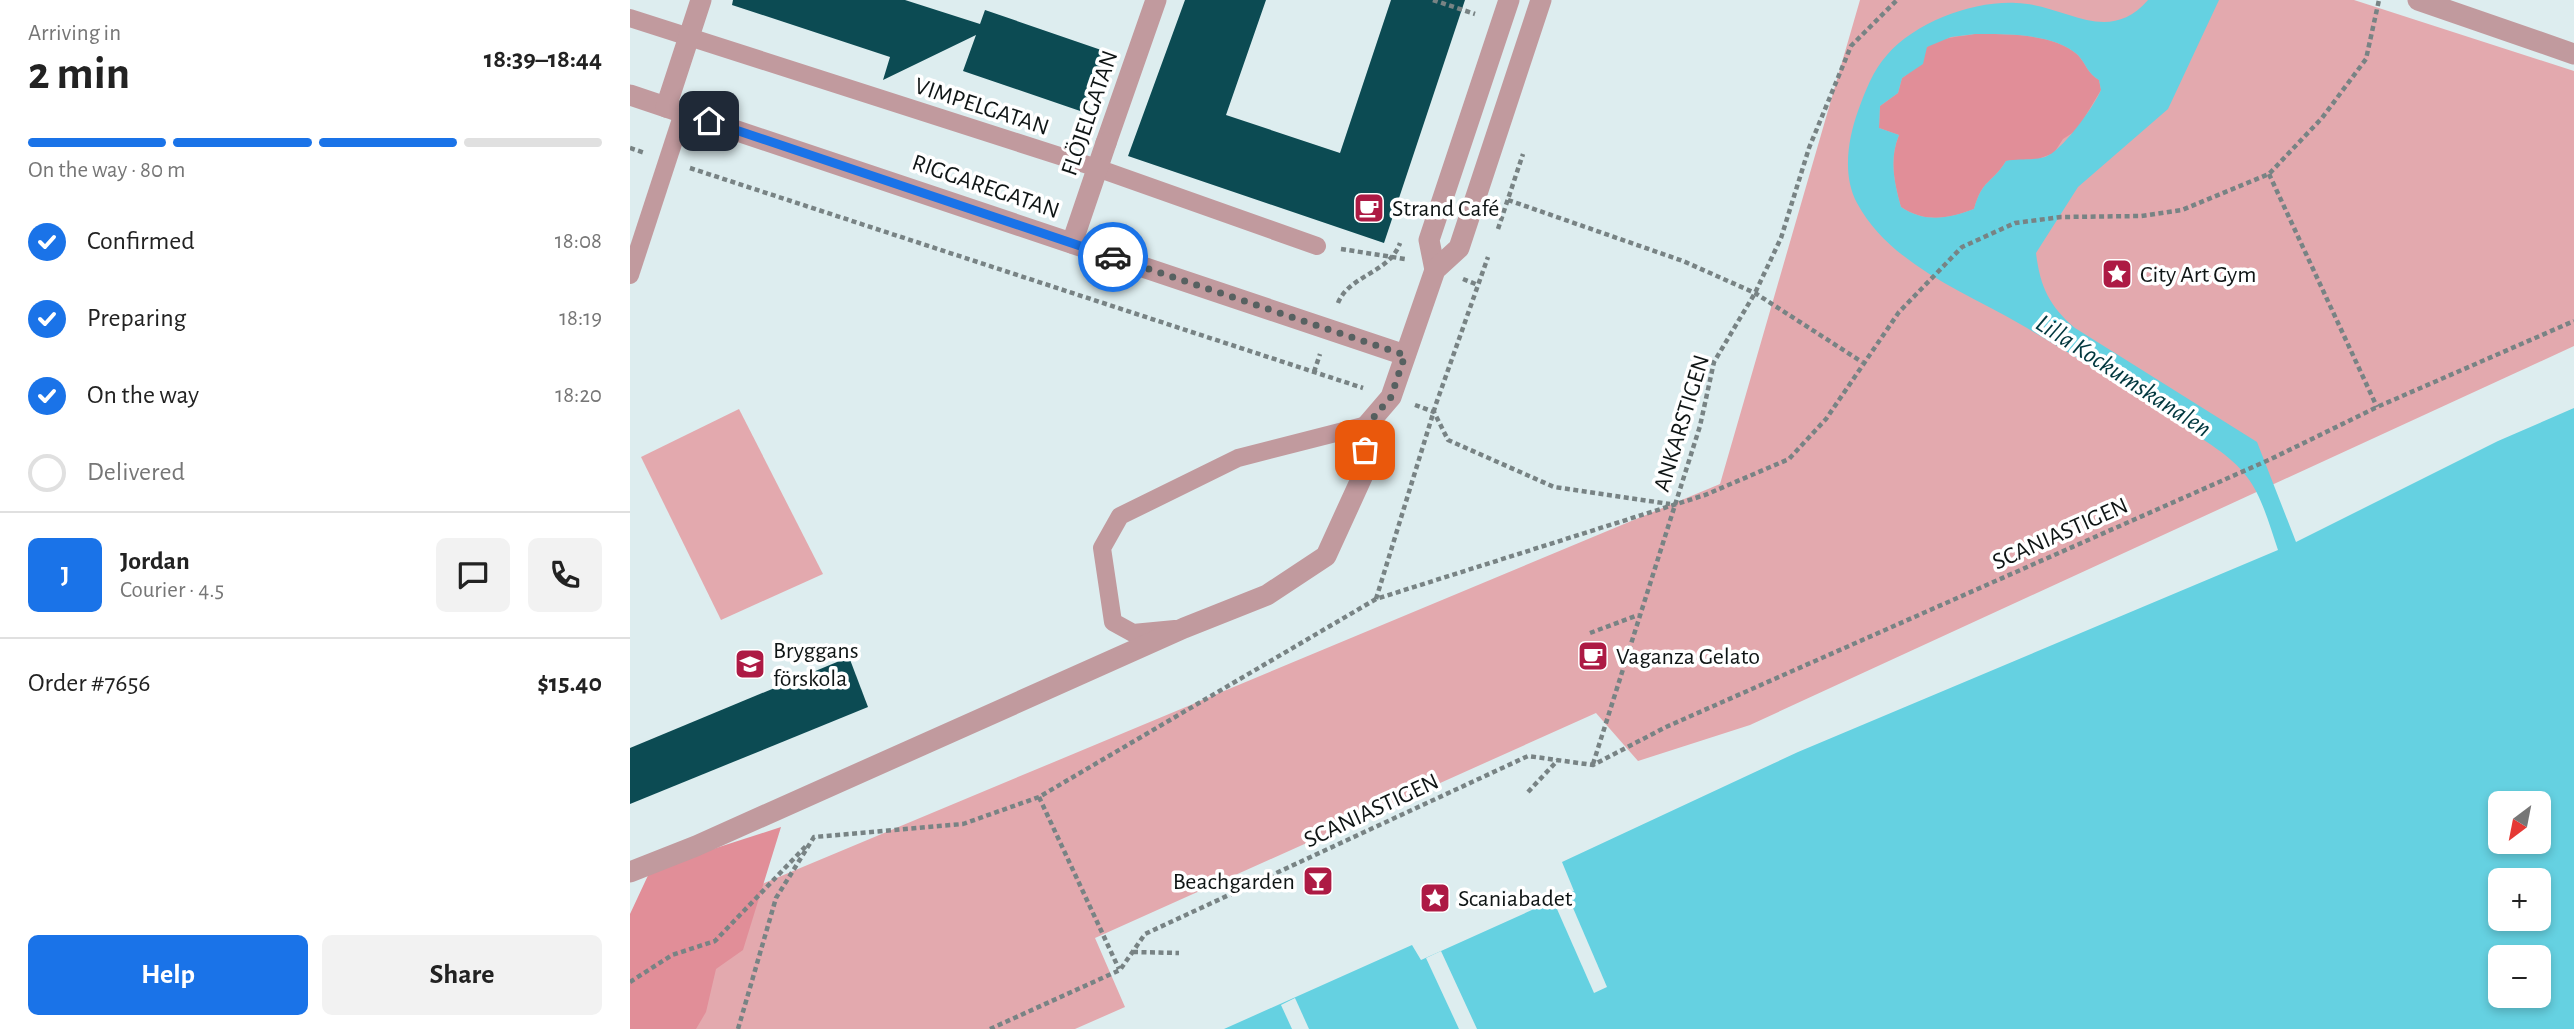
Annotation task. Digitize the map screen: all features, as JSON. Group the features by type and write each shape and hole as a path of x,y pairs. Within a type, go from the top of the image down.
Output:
{"street":[{"path":"675,110 689,37 701,0"},
{"name":"FLÖJELGATAN","path":"1072,243 1156,0"},
{"path":"1435,270 1429,240 1509,0"},
{"path":"630,872 695,846 1184,628 1267,595 1326,556 1363,475 1367,425 1391,397 1435,270 1459,248 1541,0"},
{"path":"2418,0 2574,54"},
{"name":"RIGGAREGATAN","path":"630,95 1405,355"}],"lane":[{"name":"VIMPELGATAN","path":"630,18 1097,168 1317,246"},
{"path":"630,275 668,160 675,110"},
{"path":"1184,628 1133,633 1113,622 1102,548 1120,516 1238,458 1367,425"}],"path":[{"path":"1433,0 1475,14"},
{"name":"ANKARSTIGEN","path":"1593,765 1700,426 1714,362 1755,293 1781,238 1809,148 1851,46 1897,0"},
{"path":"630,982 672,955 715,941 814,837 963,824 1039,797 1376,599 1675,504 1739,482 1789,458 1826,419 1862,362 1899,312 1928,286 1962,247 2015,223 2061,218 2141,216 2182,210 2269,174 2322,118 2365,59 2379,0"},
{"path":"1471,27 1477,7"},
{"path":"630,148 1434,412 1448,440 1553,487 1675,504"},
{"path":"1495,236 1524,150"},
{"path":"2269,174 2377,407"},
{"path":"1508,200 1671,256 1755,293 1862,362"},
{"path":"1314,372 1342,293 1395,256 1404,230"},
{"path":"1317,246 1395,256 1478,285"},
{"path":"1376,599 1434,412 1491,248"},
{"name":"SCANIASTIGEN","path":"1120,970 1145,934 1528,756 1593,765 1666,727 2271,459 2377,407 2574,321"},
{"path":"1590,633 1639,615"},
{"path":"1528,792 1558,760"},
{"path":"990,1029 1120,970 1039,797"},
{"path":"738,1029 775,898 814,837"},
{"path":"1132,952 1180,953"}],"shaded area":[{"path":"1860,0 2354,0 2574,71 2574,346 1750,725 1638,761 1596,713 1095,938 1125,1007 1075,1029 630,1029 630,939 1720,484"},
{"path":"1975,34 2029,36 2056,42 2078,55 2099,80 2101,90 2077,130 2063,139 2054,153 2038,159 2006,161 1984,187 1974,209 1937,218 1910,212 1901,207 1896,189 1894,153 1899,135 1879,128 1880,106 1898,93 1902,78 1931,44"},
{"path":"739,409 823,574 721,620 641,457"},
{"path":"781,827 743,950 716,969 706,1012 696,1029 630,1029 630,914 651,869"}],"water":[{"name":"Lilla Kockumskanalen","path":"2148,0 2219,0 2168,109 2078,187 2036,253 2043,285 2058,312 2075,328 2257,442 2296,542 2498,441 2574,408 2574,1029 1224,1029 1412,945 1421,960 1574,891 1562,862 1798,752 2278,550 2257,493 2240,469 2225,455 2102,373 1929,274 1888,243 1871,224 1852,192 1848,157 1854,122 1878,67 1899,43 1913,33 1963,10 1999,3 2034,5 2085,20 2117,20 2133,14","holes":["1975,34 2029,36 2056,42 2078,55 2099,80 2101,90 2092,107 2060,147 2045,157 2006,161 1984,187 1974,209 1937,218 1910,212 1901,207 1896,189 1894,153 1899,135 1879,128 1880,106 1898,93 1902,78 1923,64 1927,47 1951,37"]}],"pier":[{"path":"1567,894 1607,987 1594,993 1553,900"},
{"path":"1441,951 1477,1029 1459,1029 1426,958"},
{"path":"1295,998 1309,1029 1292,1029 1281,1005"}],"building":[{"path":"733,0 905,0 980,24 985,10 1107,52 1086,113 963,71 976,35 883,80 890,57 732,5"},
{"path":"1185,0 1266,0 1226,115 1340,153 1391,0 1465,0 1384,243 1128,156"},
{"path":"849,657 868,707 630,804 630,748"}],"way so far":[{"path":"1113,257 1405,355 1391,397 1367,425 1365,450"}],"place":[{"name":"Strand Café","path":"1369,208"},
{"name":"City Art Gym","path":"2117,274"},
{"name":"Vaganza Gelato","path":"1593,656"},
{"name":"Bryggans förskola","path":"750,664"},
{"name":"Beachgarden","path":"1318,881"},
{"name":"Scaniabadet","path":"1435,898"}],"route":[{"path":"709,121 1113,257"}]}
